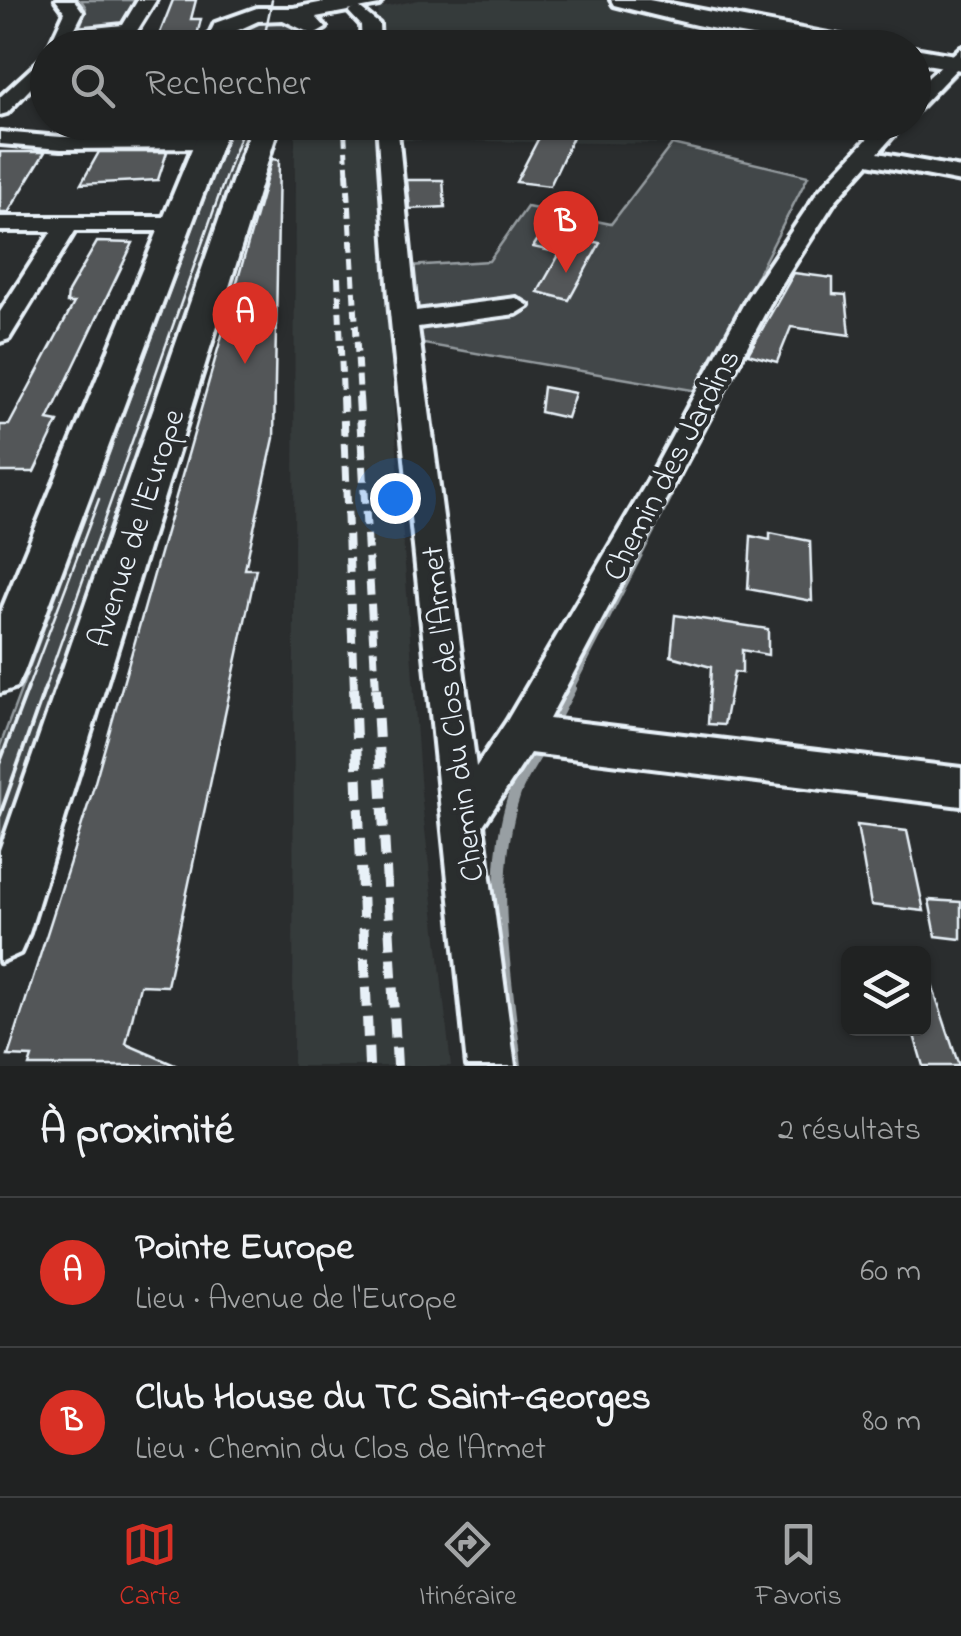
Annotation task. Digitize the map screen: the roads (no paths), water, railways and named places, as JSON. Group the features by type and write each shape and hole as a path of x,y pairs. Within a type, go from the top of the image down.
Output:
{"main road":[{"path":"253,0 314,28 367,4"},
{"path":"621,0 637,0"},
{"path":"621,0 766,30"},
{"path":"663,0 695,17"},
{"path":"232,11 284,14 367,4"},
{"path":"931,57 958,59"},
{"name":"Avenue de l'Europe","path":"1,668 210,140"},
{"name":"Avenue de l'Europe","path":"0,933 260,140"}],"street":[{"path":"65,0 74,12 66,30"},
{"path":"127,30 134,26 147,0"},
{"path":"367,4 370,30"},
{"path":"931,85 958,59"},
{"path":"0,109 30,77"},
{"path":"0,138 61,143 102,140"},
{"name":"Chemin du Clos de l'Armet","path":"388,140 404,322 491,1066"},
{"name":"Chemin des Jardins","path":"464,818 520,734 661,486 761,296 826,197 879,140"},
{"path":"864,157 961,175"},
{"path":"0,224 176,224"},
{"path":"0,334 68,224"},
{"path":"404,322 516,306"},
{"path":"520,734 961,787"}],"waterway":[{"path":"931,98 959,69"},
{"path":"886,143 889,140"},
{"path":"568,690 668,496"},
{"path":"548,730 570,688"},
{"path":"516,1066 501,929 502,859 515,793 541,745"}],"tram line":[{"path":"266,30 272,0"},
{"path":"44,690 239,140"},
{"path":"27,690 99,499"},
{"path":"0,762 28,688"},
{"path":"0,815 45,688"}],"railway":[{"path":"345,140 347,175"},
{"path":"347,172 360,399"},
{"path":"338,277 343,399"},
{"path":"343,397 354,690"},
{"path":"359,397 376,690"},
{"path":"354,688 369,1066"},
{"path":"376,688 397,1066"}],"place":[{"name":"Club House du TC Saint-Georges","path":"566,273"},
{"name":"Pointe Europe","path":"245,364"}]}
